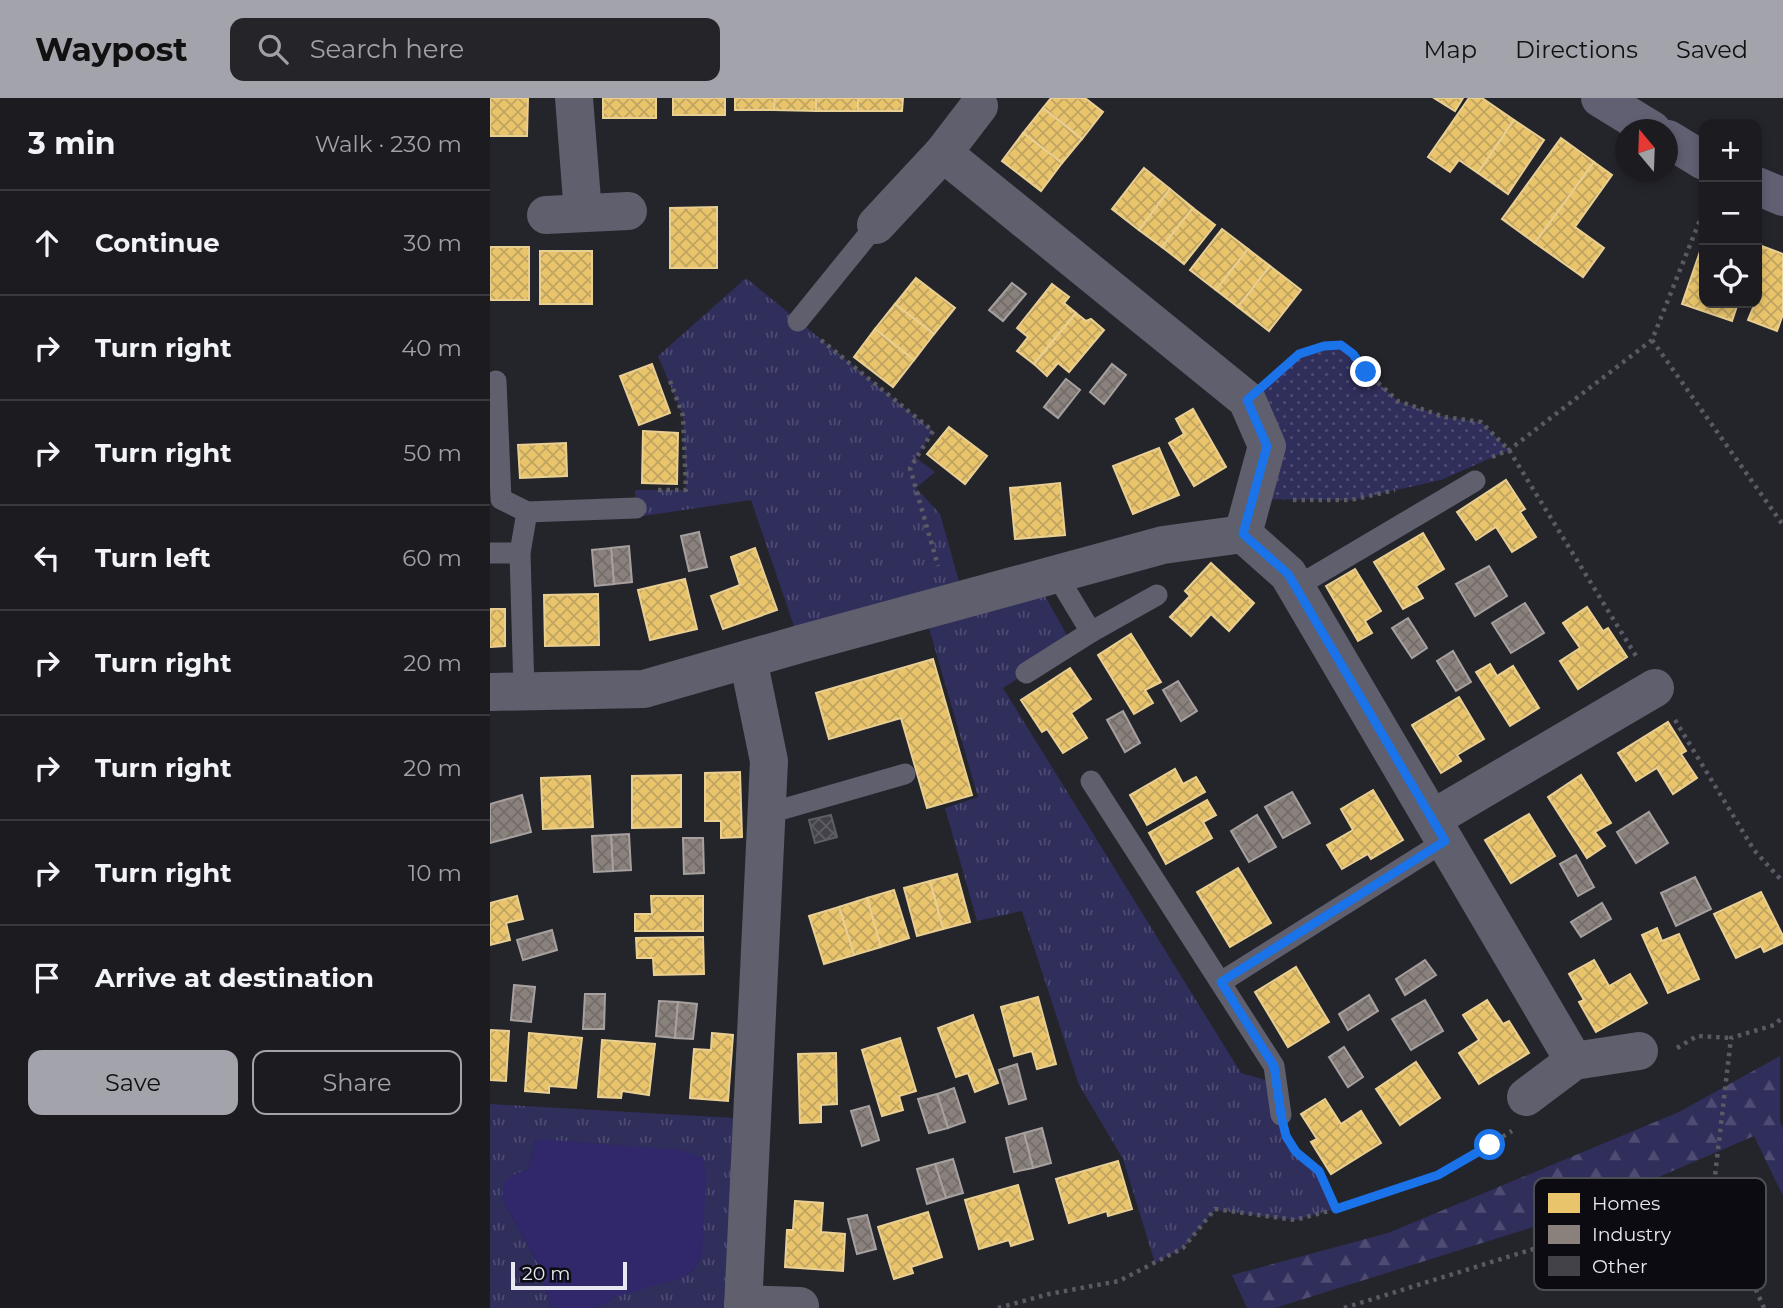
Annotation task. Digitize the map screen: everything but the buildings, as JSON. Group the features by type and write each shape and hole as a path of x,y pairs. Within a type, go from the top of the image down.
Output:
{"street":[{"path":"574,98 564,214 628,211"},
{"path":"1600,98 1634,119"},
{"path":"876,225 943,153 979,106"},
{"path":"1678,145 1699,158"},
{"path":"943,153 1247,400 1267,446 1248,517"},
{"path":"1762,188 1783,197"},
{"path":"507,691 644,689 1163,545 1248,517"},
{"path":"1248,517 1296,587 1574,1060"},
{"path":"748,659 769,761 739,1306 800,1306"},
{"path":"1438,830 1655,688"},
{"path":"1525,1111 1574,1060 1657,1050"}],"lane":[{"path":"798,321 876,225"},
{"path":"496,381 501,499 527,512 626,508"},
{"path":"1296,587 1475,481"},
{"path":"507,691 520,553 527,512"},
{"path":"490,553 520,553"},
{"path":"1056,574 1091,632"},
{"path":"1026,673 1157,595"},
{"path":"766,814 905,774"},
{"path":"1091,781 1274,1066 1281,1115"},
{"path":"1221,982 1438,830"}],"path":[{"path":"1486,460 1509,450 1653,340 1699,223"},
{"path":"798,321 933,431 910,468 948,604"},
{"path":"1653,340 1783,525"},
{"path":"1247,400 1299,354 1324,346 1341,345 1398,401 1445,417 1481,422 1509,450"},
{"path":"626,508 616,490 686,490 683,416 670,381"},
{"path":"1248,517 1352,500 1403,488"},
{"path":"1657,1050 1697,1036 1731,1038 1773,1024 1783,1017"},
{"path":"1715,1178 1731,1038"},
{"path":"998,1308 1049,1294 1119,1281 1183,1248 1214,1209 1295,1220 1438,1175 1525,1111"},
{"path":"1281,1115 1286,1136 1296,1152 1319,1171 1336,1209"},
{"path":"1344,1308 1534,1248"},
{"path":"1756,1290 1764,1308"}],"green space":[{"path":"746,278 933,431 916,458 935,472 916,488 940,514 964,599 1036,580 1072,644 1003,688 1241,1073 1276,1083 1286,1136 1296,1152 1319,1171 1336,1209 1295,1220 1215,1210 1183,1248 1155,1263 1123,1159 1079,1085 1022,911 977,921 945,808 978,797 924,611 800,644 751,500 637,517 635,490 686,490 683,416 658,356"},
{"path":"1324,346 1353,354 1366,372 1398,401 1445,417 1481,422 1509,450 1441,480 1352,500 1253,499 1247,400 1299,354"},
{"path":"1780,1056 1783,1196 1754,1136 1656,1178 1534,1178 1534,1227 1275,1308 1247,1308 1232,1275 1388,1233 1679,1112"},
{"path":"490,1104 752,1119 743,1308 597,1308 620,1295 695,1270 536,1139 528,1170 515,1174 502,1199 538,1264 551,1308 490,1308"}],"shaded area":[{"path":"536,1139 681,1150 703,1158 706,1176 702,1256 694,1270 680,1278 615,1297 597,1308 551,1308 538,1264 502,1199 504,1182 515,1174 528,1170"}],"route":[{"path":"1366,372 1353,354 1341,345 1324,346 1299,354 1247,400 1267,446 1243,534 1288,574 1445,841 1221,982 1274,1066 1286,1136 1296,1152 1319,1171 1336,1209 1438,1175 1490,1145"}]}
